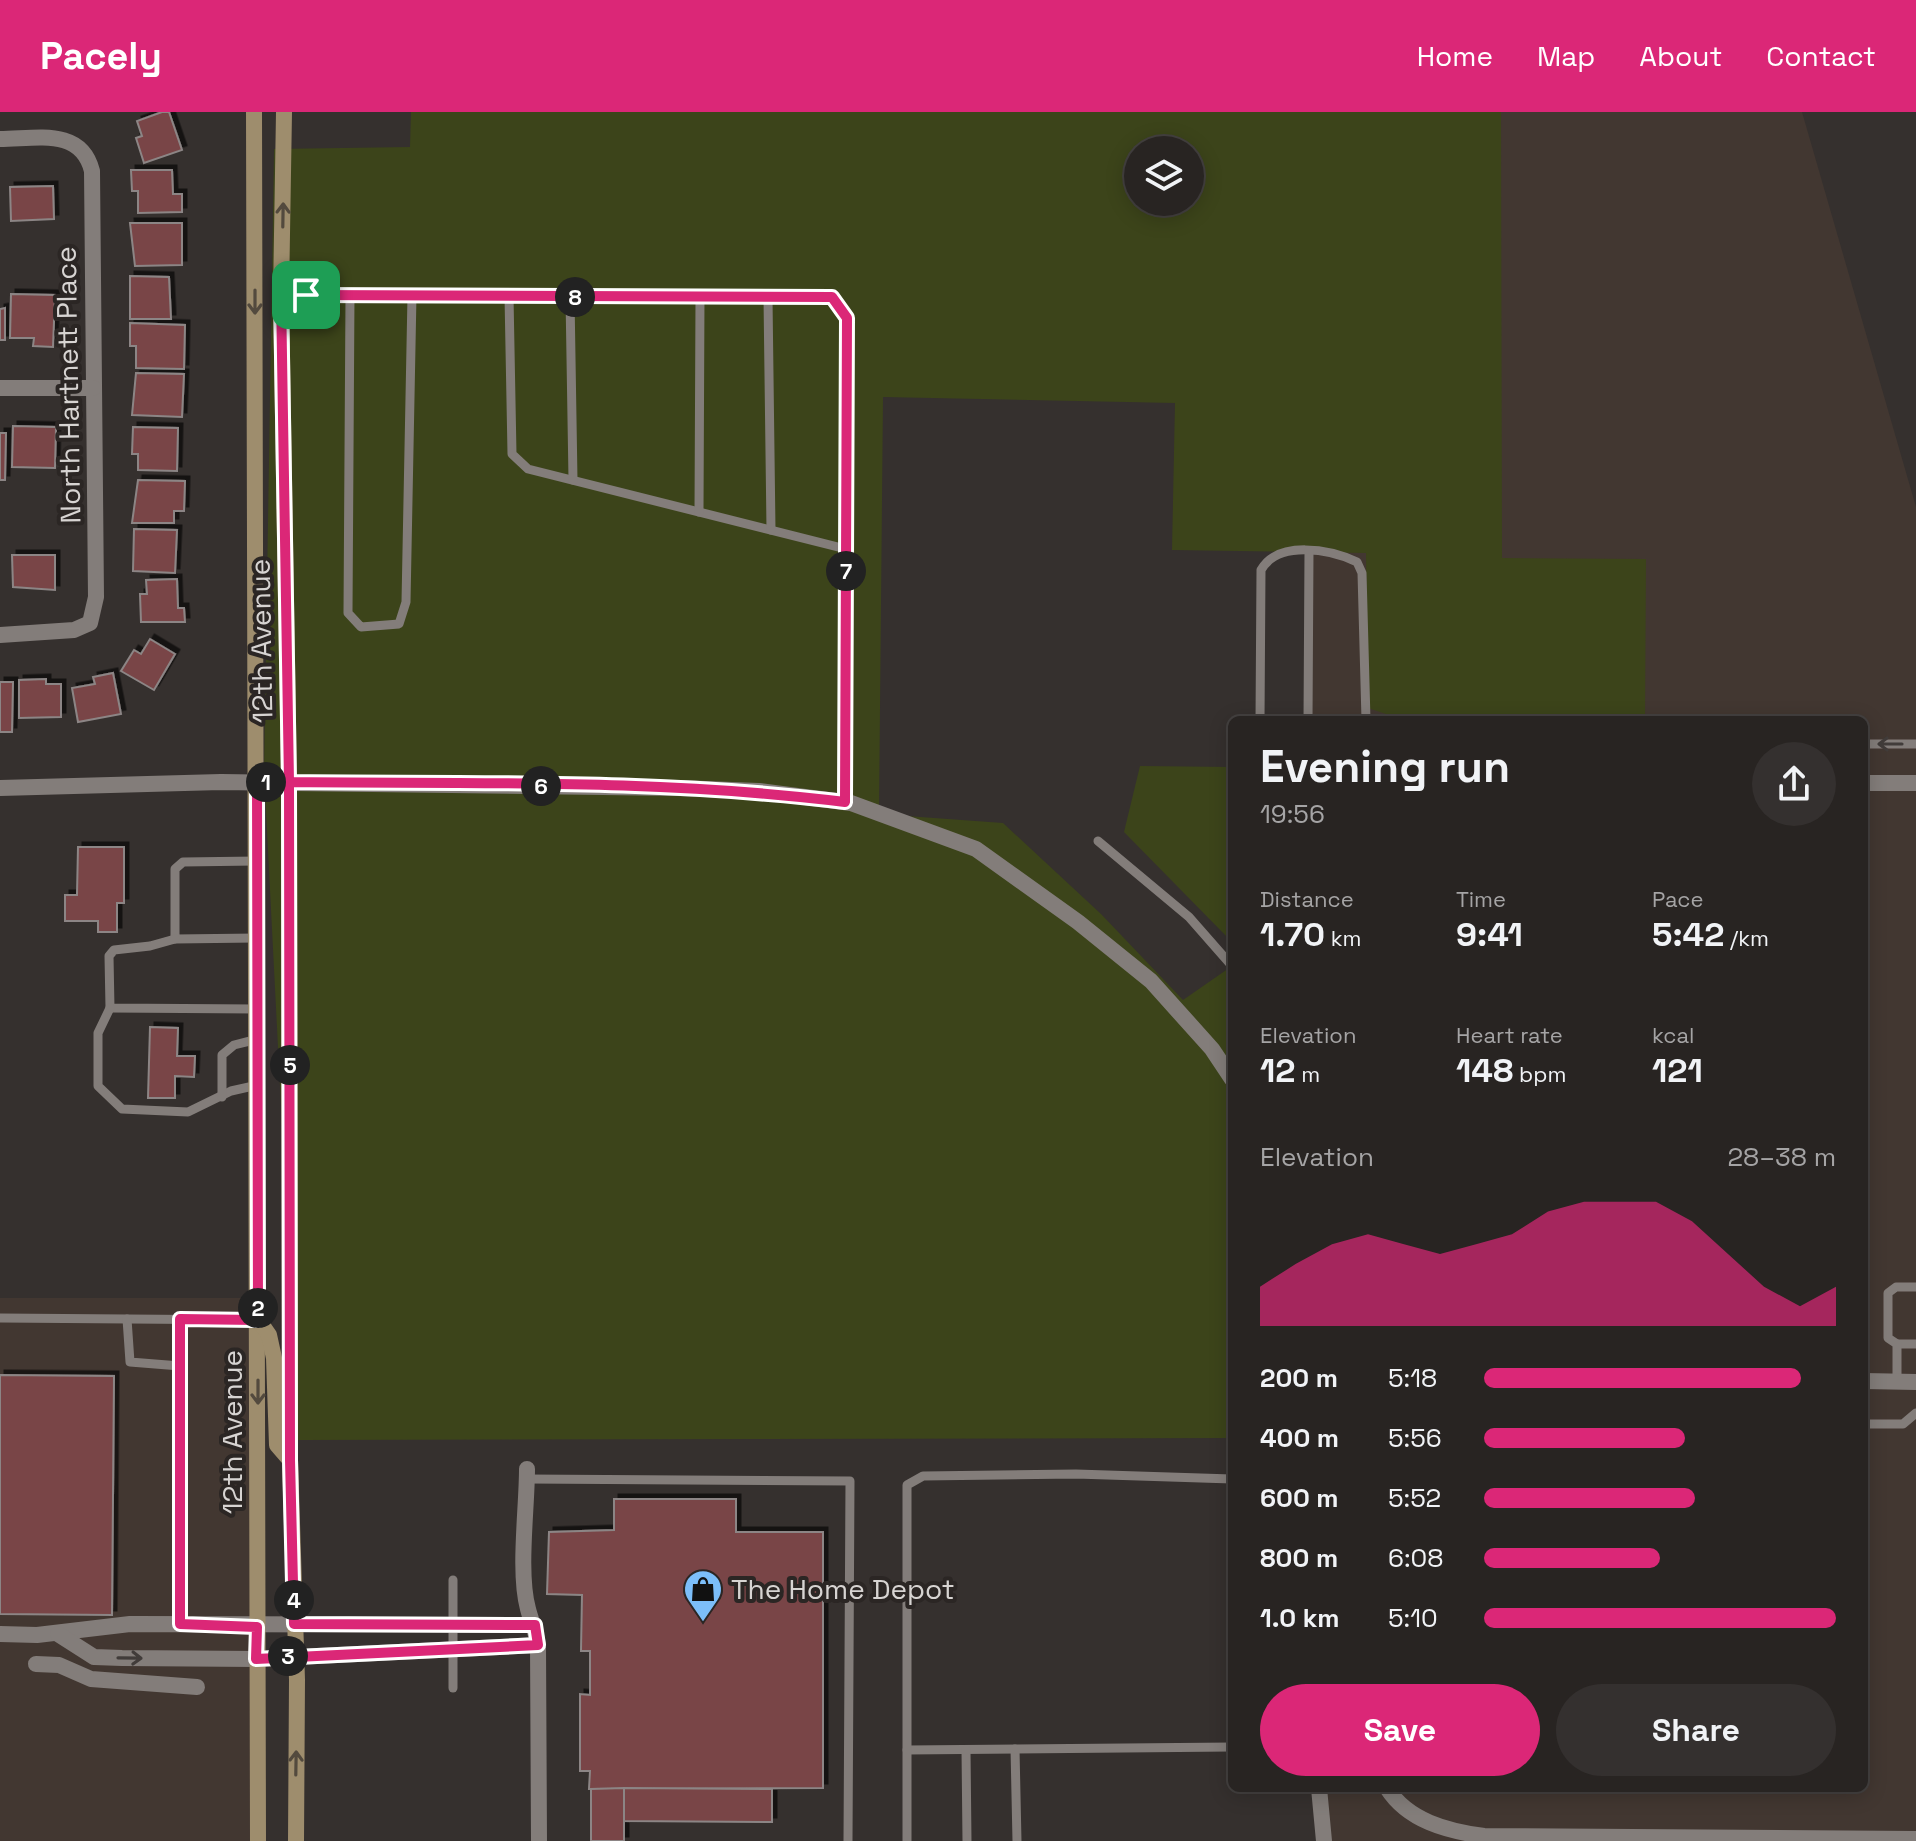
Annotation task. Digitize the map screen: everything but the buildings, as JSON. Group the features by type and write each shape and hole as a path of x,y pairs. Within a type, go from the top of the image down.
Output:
{"main road":[{"name":"12th Avenue","path":"254,112 258,1841"},
{"name":"12th Avenue","path":"284,112 281,295 289,782 290,1460 297,1656 296,1841"},
{"path":"258,1320 269,1335 274,1358 277,1445 290,1460"}],"street":[{"name":"North Hartnett Place","path":"0,139 57,139 82,148 92,171 96,597 90,623 74,630 0,635"},
{"path":"0,388 93,388"},
{"path":"0,788 257,782 678,788 759,791 845,802 976,849 1151,981 1212,1049 1228,1073"},
{"path":"1868,783 1916,783"},
{"path":"1868,1381 1916,1382"},
{"path":"527,1474 525,1580 528,1609 535,1625 538,1645 539,1841"},
{"path":"0,1634 58,1634 97,1627 180,1624 257,1627 294,1624 535,1625"},
{"path":"58,1634 94,1657 256,1659 538,1645"},
{"path":"36,1664 59,1665 91,1679 197,1687"},
{"path":"1319,1792 1324,1841"},
{"path":"1391,1792 1417,1816 1456,1832 1484,1836 1916,1839"}],"lane":[{"path":"281,295 832,297 847,318 845,802"},
{"path":"350,295 348,613 361,627 399,624 406,602 412,295"},
{"path":"509,296 512,454 528,469 846,549"},
{"path":"570,297 573,480"},
{"path":"699,512 700,298"},
{"path":"768,298 771,530"},
{"path":"1308,716 1309,551"},
{"path":"1260,716 1261,570 1268,558 1281,552 1309,551 1342,555 1357,562 1362,573 1366,716"},
{"path":"1868,744 1916,744"},
{"path":"1098,841 1189,917 1228,961"},
{"path":"175,939 175,869 183,862 257,861"},
{"path":"257,938 175,939 150,946 114,950 109,956 110,1008 98,1033 98,1086 122,1109 188,1112 258,1085"},
{"path":"110,1008 258,1009"},
{"path":"222,1097 222,1055 234,1045 258,1039"},
{"path":"1916,1287 1896,1287 1888,1293 1888,1338 1897,1344 1916,1344"},
{"path":"0,1318 258,1320"},
{"path":"127,1319 130,1362 180,1366"},
{"path":"180,1319 180,1624"},
{"path":"1897,1344 1897,1382"},
{"path":"1868,1424 1903,1424 1916,1413"},
{"path":"527,1474 850,1481 848,1841"},
{"path":"907,1841 907,1485 923,1476 1076,1474 1228,1479"},
{"path":"453,1580 453,1688"},
{"path":"907,1750 1228,1747"},
{"path":"1015,1749 1017,1841"},
{"path":"966,1750 967,1841"}],"shaded area":[{"path":"1310,112 1802,112 1916,507 1916,1841 1324,1841 1319,1792 1868,1792 1868,716 1311,716"},
{"path":"0,1298 258,1298 258,1841 0,1841"}],"green space":[{"path":"411,112 1501,112 1502,558 1646,559 1645,716 1392,716 1368,708 1366,553 1172,550 1175,403 883,397 879,814 1003,823 1101,914 1183,1000 1228,969 1228,1438 298,1440 264,772 274,149 410,147"},
{"path":"1140,766 1228,767 1228,938 1124,832"}],"place":[{"name":"The Home Depot","path":"703,1623"}],"route":[{"path":"306,295 281,295 289,782 257,782 258,1320 180,1319 180,1624 257,1627 256,1659 538,1645 535,1625 294,1624 290,1460 289,782 678,788 759,791 845,802 847,318 832,297 306,295"}]}
